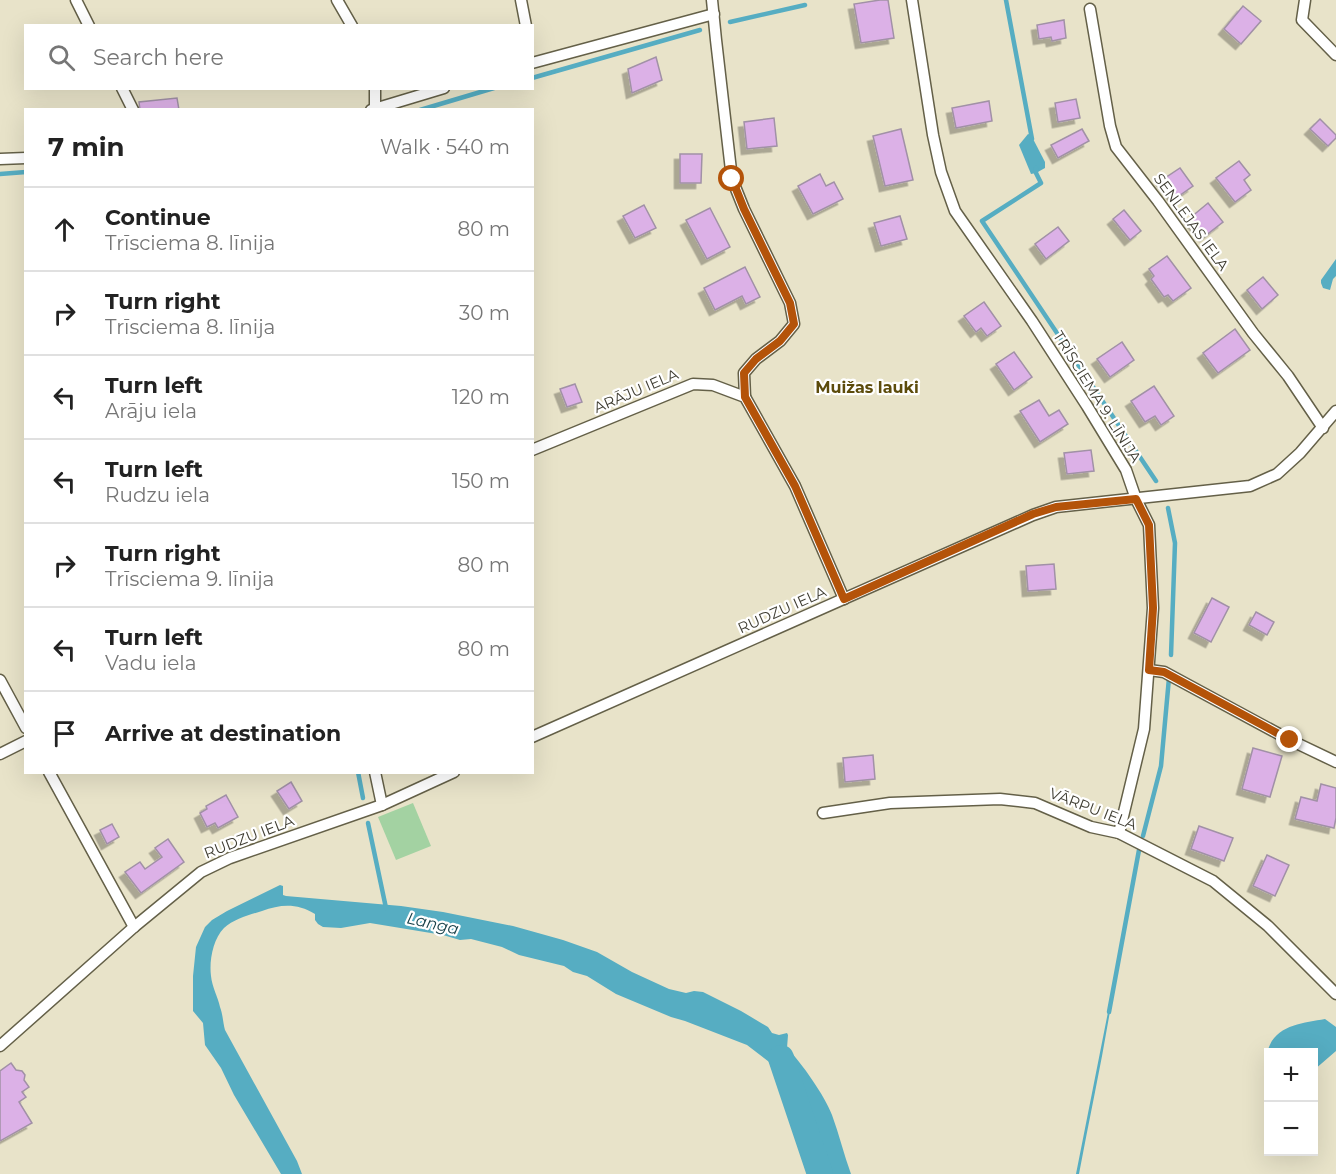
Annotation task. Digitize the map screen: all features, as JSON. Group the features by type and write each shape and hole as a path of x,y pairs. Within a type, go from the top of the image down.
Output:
{"street":[{"path":"76,0 88,24"},
{"path":"337,0 351,24"},
{"path":"521,0 526,24"},
{"path":"712,0 732,179 744,209 790,303 794,324 780,341 756,359 744,373 745,397 795,486 844,599"},
{"name":"TRĪSCIEMA 9. LĪNIJA","path":"912,0 933,135 941,172 955,211 1032,321 1087,406 1126,470 1136,499 1149,525 1153,608 1144,729 1119,833"},
{"path":"1305,0 1302,20 1336,55"},
{"name":"SENLEJAS IELA","path":"1090,9 1110,126 1116,147 1253,333 1288,376 1323,428"},
{"path":"534,62 714,14"},
{"path":"123,90 132,108"},
{"path":"373,108 375,90"},
{"path":"376,108 437,90"},
{"path":"0,159 24,158"},
{"name":"ARĀJU IELA","path":"534,449 693,384 713,385 745,397"},
{"name":"RUDZU IELA","path":"534,736 1033,514 1056,507 1250,486 1277,474 1300,453 1336,411"},
{"path":"1149,670 1164,672 1290,740 1336,762"},
{"path":"0,680 24,724"},
{"path":"0,754 24,742"},
{"path":"51,774 134,927"},
{"path":"375,774 382,805"},
{"name":"RUDZU IELA","path":"0,1046 134,927 201,872 215,864 382,805 450,774"},
{"name":"VĀRPU IELA","path":"823,813 890,803 1000,799 1035,803 1091,827 1119,833 1213,881 1268,926 1336,994"}],"green space":[{"path":"413,803 431,846 396,860 378,817"}],"water":[{"path":"1028,134 1031,135 1045,162 1045,168 1031,174 1019,145"},
{"path":"1336,259 1336,276 1330,290 1323,288 1321,280"},
{"path":"280,885 283,886 283,895 286,896 443,912 513,926 563,940 597,952 669,989 686,993 703,992 768,1027 772,1033 779,1035 787,1033 787,1048 812,1080 829,1107 851,1174 821,1174 816,1166 815,1155 804,1126 806,1119 804,1111 782,1074 747,1045 616,994 587,976 573,972 564,966 519,955 502,947 471,939 460,940 370,923 341,928 323,927 315,920 315,914 308,910 282,906 242,918 224,928 217,938 211,964 212,980 225,1030 302,1174 281,1174 234,1095 221,1068 205,1045 203,1023 193,1011 196,947 205,927 227,911"},
{"path":"1110,1011 1079,1174 1076,1174 1108,1012"},
{"path":"1325,1019 1336,1027 1336,1051 1318,1067 1318,1048 1269,1048 1283,1030"}],"building":[{"path":"888,0 894,38 861,43 854,4"},
{"path":"1243,6 1261,21 1241,44 1224,29"},
{"path":"1064,20 1066,38 1052,41 1051,37 1039,39 1037,25"},
{"path":"656,57 662,80 632,93 628,69"},
{"path":"177,98 179,108 140,108 139,102"},
{"path":"1076,99 1080,118 1058,122 1055,103"},
{"path":"989,101 992,121 956,128 952,108"},
{"path":"774,118 777,146 747,149 744,122"},
{"path":"1320,119 1336,135 1328,146 1310,129"},
{"path":"901,129 913,180 885,186 873,136"},
{"path":"1082,129 1089,141 1058,158 1051,145"},
{"path":"680,154 702,154 701,183 680,183"},
{"path":"1239,161 1250,175 1244,180 1251,190 1235,202 1216,178"},
{"path":"1180,168 1193,186 1176,198 1162,180"},
{"path":"820,174 826,186 834,182 843,199 813,214 798,186"},
{"path":"1208,203 1223,222 1205,236 1190,218"},
{"path":"644,205 656,228 635,238 623,216"},
{"path":"710,208 730,247 707,259 686,220"},
{"path":"1124,210 1141,231 1130,240 1113,219"},
{"path":"900,216 907,239 881,246 874,223"},
{"path":"1058,227 1069,241 1046,259 1035,244"},
{"path":"1167,256 1191,288 1173,301 1168,295 1164,297 1151,279 1154,276 1149,269"},
{"path":"745,267 760,297 746,304 742,296 715,310 704,288"},
{"path":"1263,277 1278,295 1262,309 1247,290"},
{"path":"984,302 1001,326 987,336 981,328 976,332 964,316"},
{"path":"1235,329 1250,350 1218,373 1203,353"},
{"path":"1122,342 1134,360 1110,377 1097,359"},
{"path":"1014,352 1032,377 1014,390 996,364"},
{"path":"575,384 582,402 567,407 560,389"},
{"path":"1154,386 1174,416 1161,425 1155,416 1145,422 1131,401"},
{"path":"1039,400 1049,416 1059,410 1068,424 1040,442 1020,411"},
{"path":"1091,450 1094,471 1067,474 1064,453"},
{"path":"1054,564 1056,589 1028,591 1026,566"},
{"path":"1212,598 1229,607 1211,642 1194,633"},
{"path":"1256,612 1274,622 1267,635 1249,625"},
{"path":"1253,748 1282,756 1270,797 1242,789"},
{"path":"873,755 875,779 845,782 843,758"},
{"path":"291,782 302,801 289,809 277,791"},
{"path":"1321,784 1336,788 1334,828 1295,819 1301,797 1317,801"},
{"path":"226,795 238,817 218,828 215,823 207,827 200,813 207,809 206,806"},
{"path":"112,824 119,837 107,844 100,830"},
{"path":"1199,826 1233,838 1224,861 1191,849"},
{"path":"168,839 184,862 141,893 125,872 140,862 145,869 162,857 155,848"},
{"path":"1267,855 1289,865 1275,896 1253,886"},
{"path":"11,1063 16,1070 22,1071 25,1075 24,1080 29,1087 22,1092 26,1097 19,1102 32,1123 0,1141 0,1071"}],"waterway":[{"path":"1006,0 1032,139"},
{"path":"730,22 805,5"},
{"path":"534,77 700,30"},
{"path":"427,108 487,90"},
{"path":"1036,168 1041,183 982,221 1156,481"},
{"path":"0,174 24,172"},
{"path":"1168,508 1175,543 1171,655"},
{"path":"1143,836 1161,766 1169,678"},
{"path":"358,774 363,798"},
{"path":"368,823 386,908"},
{"path":"1109,1012 1139,850"},
{"name":"Langa","path":"781,1058 820,1174"}],"district":[{"name":"Muižas lauki","path":"867,387"}],"route":[{"path":"732,179 771,267 790,303 794,324 780,341 756,359 744,373 745,397 795,486 844,599 1033,514 1056,507 1136,499 1149,525 1153,608 1149,670 1164,672 1290,740"}]}
